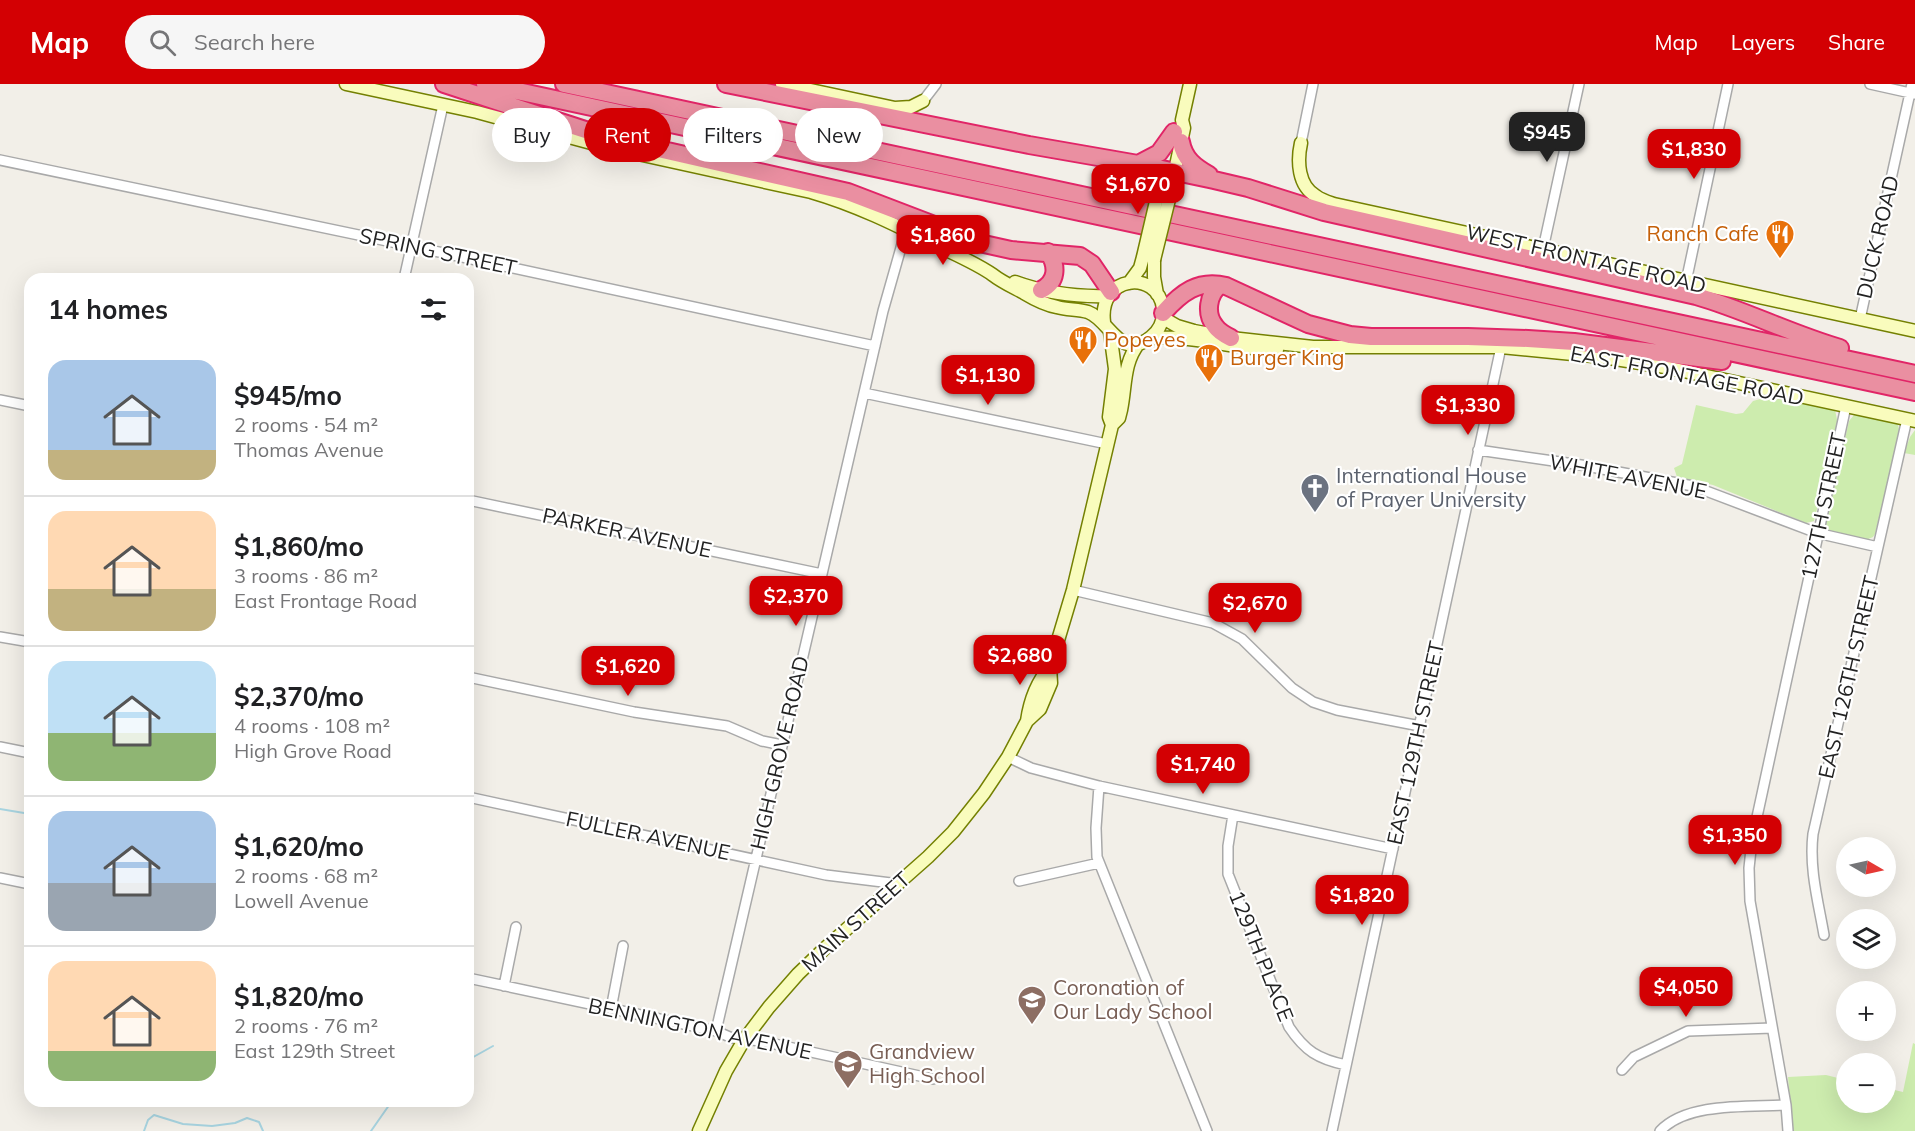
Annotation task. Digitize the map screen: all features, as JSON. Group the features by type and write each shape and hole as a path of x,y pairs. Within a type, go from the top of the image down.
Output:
{"highway":[{"path":"444,84 610,138 848,192 984,244 1011,250 1072,254 1087,259 1100,273 1109,293"},
{"path":"485,84 1915,392"},
{"path":"564,84 1915,374"},
{"path":"726,84 1037,147 1138,164 1168,176 1236,184 1324,212 1696,296 1727,305 1826,344 1877,358 1890,369"},
{"path":"1179,131 1184,152 1190,162 1214,180"},
{"path":"1138,164 1159,153 1179,131"},
{"path":"1041,290 1050,284 1055,276 1054,263 1048,252"},
{"path":"1163,315 1181,294 1193,287 1206,284 1220,285 1308,324 1350,335 1528,339 1767,365 1787,365"},
{"path":"1220,285 1214,289 1211,296 1210,318 1218,330 1232,338"}],"street":[{"path":"346,84 477,112 606,147 811,192 869,211 994,275 1041,290 1074,296 1109,293 1129,283 1145,285 1157,294"},
{"path":"782,84 895,108 911,107 923,101 936,84"},
{"path":"1129,283 1148,258 1190,84"},
{"path":"1301,143 1312,84"},
{"path":"1543,249 1579,84"},
{"path":"1686,282 1728,84"},
{"path":"1870,84 1912,90"},
{"name":"DUCK ROAD","path":"1860,319 1912,90"},
{"path":"405,273 442,105"},
{"name":"WEST FRONTAGE ROAD","path":"1301,143 1298,156 1300,176 1313,195 1334,204 1915,331"},
{"name":"SPRING STREET","path":"0,160 875,346"},
{"name":"HIGH GROVE ROAD","path":"716,1031 875,346 906,230"},
{"path":"994,275 1045,304 1087,312 1122,342 1144,340 1160,327 1163,315 1148,258"},
{"path":"1107,327 1103,308 1109,293"},
{"name":"EAST FRONTAGE ROAD","path":"1163,315 1185,329 1232,338 1314,347 1501,347 1575,353 1640,363 1911,420"},
{"name":"MAIN STREET","path":"699,1131 726,1071 744,1040 798,974 899,884 953,832 980,798 1027,722 1040,709 1051,682 1050,667 1073,590 1112,425 1110,417 1115,369 1107,327"},
{"name":"EAST FRONTAGE ROAD","path":"1144,340 1176,338 1260,350 1314,347"},
{"name":"MAIN STREET","path":"1112,425 1119,418 1121,410 1127,363 1132,352 1144,340"},
{"name":"EAST 129TH STREET","path":"1332,1131 1501,347"},
{"path":"864,393 1107,444"},
{"path":"0,399 24,405"},
{"name":"127TH STREET","path":"1788,1131 1786,1105 1750,901 1749,868 1752,840 1846,406"},
{"name":"EAST 126TH STREET","path":"1824,935 1813,872 1814,834 1878,547 1911,420"},
{"name":"WHITE AVENUE","path":"1478,450 1581,465 1693,486 1817,533 1878,547"},
{"name":"PARKER AVENUE","path":"474,501 822,574"},
{"path":"1073,590 1213,623 1242,639 1292,688 1313,702 1337,710 1420,726"},
{"path":"0,637 24,641"},
{"path":"474,677 634,712 727,726 762,741 782,745"},
{"path":"0,747 24,752"},
{"path":"1008,756 1031,768 1099,786 1393,849"},
{"path":"1099,786 1096,828 1097,857 1207,1131"},
{"name":"FULLER AVENUE","path":"474,798 826,875 899,884"},
{"name":"129TH PLACE","path":"1233,815 1228,846 1228,874 1289,1027 1298,1041 1311,1053 1327,1061 1346,1065"},
{"path":"1020,881 1099,863"},
{"path":"0,878 24,883"},
{"path":"504,986 516,927"},
{"path":"611,1009 623,946"},
{"name":"BENNINGTON AVENUE","path":"474,979 716,1031 744,1040 761,1041 933,1079"},
{"path":"1622,1070 1634,1058 1688,1031 1773,1028"},
{"path":"1660,1131 1680,1116 1700,1110 1786,1105"}],"green space":[{"path":"1771,396 1835,410 1838,424 1814,521 1806,523 1713,485 1677,477 1674,468 1682,464 1696,405 1736,414 1743,413 1753,401"},
{"path":"1854,415 1894,422 1898,425 1900,432 1875,534 1866,540 1830,532 1826,524 1849,421"},
{"path":"1915,430 1915,455 1904,453 1910,437"},
{"path":"1913,1043 1915,1044 1915,1131 1792,1131 1788,1077 1826,1075 1836,1078 1836,1113 1896,1113 1896,1090 1903,1092"}],"waterway":[{"path":"0,809 24,813"},
{"path":"474,1057 493,1046"},
{"path":"371,1131 388,1107"},
{"path":"144,1131 148,1120 154,1115 183,1124 212,1126 235,1123 247,1118 259,1122 263,1131"}],"place":[{"name":"Ranch Cafe","path":"1780,260"},
{"name":"Popeyes","path":"1083,366"},
{"name":"Burger King","path":"1209,384"},
{"name":"International House of Prayer University","path":"1315,514"},
{"name":"Coronation of Our Lady School","path":"1032,1026"},
{"name":"Grandview High School","path":"848,1090"}]}
